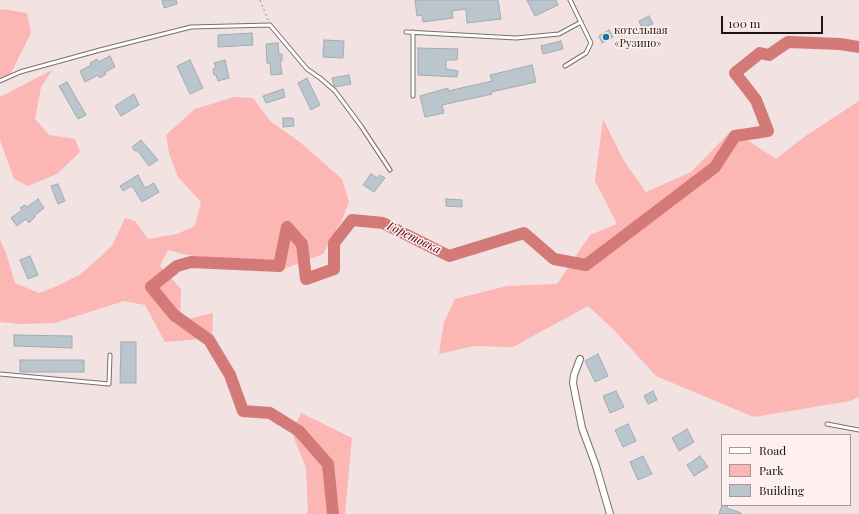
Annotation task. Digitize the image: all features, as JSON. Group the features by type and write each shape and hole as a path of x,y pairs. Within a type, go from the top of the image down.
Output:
{"street":[{"path":"580,359 574,375 573,383 582,428 596,466 610,514"}],"lane":[{"path":"565,66 586,52 591,43 570,0"},
{"path":"406,32 516,38 559,34 581,22"},
{"path":"0,81 20,72 191,27 270,25 307,69 335,91 361,126 390,170"},
{"path":"413,32 413,96"},
{"path":"0,374 109,384 110,355"},
{"path":"827,424 859,430"}],"path":[{"path":"260,0 270,25"}],"green space":[{"path":"2,9 27,13 31,33 10,75 0,79 0,10"},
{"path":"52,70 41,87 35,119 49,135 75,139 80,152 57,174 28,186 14,179 0,140 0,97"},
{"path":"234,97 253,98 270,121 301,143 342,179 349,202 341,222 323,254 284,269 182,254 168,250 160,266 181,289 180,321 213,313 212,338 165,342 145,305 124,301 55,323 19,324 0,322 0,240 6,253 15,283 39,293 81,274 112,246 125,218 135,221 148,239 177,234 195,226 201,202 178,177 169,153 166,135 195,109"},
{"path":"859,101 859,397 850,401 754,417 656,376 613,329 588,306 513,347 474,346 439,354 444,322 455,299 507,286 557,284 590,235 617,224 595,181 603,119 624,161 646,192 691,172 732,130 776,159 804,137"},
{"path":"301,413 352,438 345,514 306,514 308,512 306,468 292,433"}],"building":[{"path":"162,0 176,0 177,4 164,8"},
{"path":"415,0 498,0 501,19 467,23 466,9 452,11 453,18 423,22 422,15 417,16"},
{"path":"527,0 556,0 558,5 535,16"},
{"path":"649,16 653,24 642,28 639,21"},
{"name":"котельная «Рузино»","path":"609,30 613,37 602,43 599,36"},
{"path":"252,33 253,45 218,47 218,35"},
{"path":"324,40 344,41 343,58 323,57"},
{"path":"561,41 563,49 543,54 541,46"},
{"path":"278,43 279,54 282,54 282,61 280,61 282,74 271,75 270,63 267,63 266,44"},
{"path":"418,48 458,49 457,60 446,60 446,69 458,71 457,77 418,75"},
{"path":"110,56 115,67 105,72 106,74 100,78 98,75 85,82 80,71 91,65 90,63 97,59 98,62"},
{"path":"190,60 203,88 190,94 177,66"},
{"path":"225,60 229,78 218,81 216,75 214,75 213,69 216,68 214,63"},
{"path":"532,65 536,82 442,105 444,113 425,117 420,96 448,88 448,91 492,81 490,75"},
{"path":"349,75 351,84 334,86 332,78"},
{"path":"307,78 320,105 311,110 298,83"},
{"path":"67,82 86,115 78,119 59,86"},
{"path":"283,89 285,97 266,103 263,96"},
{"path":"134,94 139,105 121,116 115,106"},
{"path":"283,118 293,118 294,126 283,127"},
{"path":"141,140 158,160 149,166 137,150 135,151 132,147"},
{"path":"371,174 378,178 380,175 385,178 374,192 363,185"},
{"path":"138,175 145,188 154,183 159,192 142,202 132,186 123,191 120,186"},
{"path":"58,184 65,201 58,204 51,186"},
{"path":"38,199 44,208 34,216 35,217 29,223 26,219 17,226 11,218 22,210 20,208 25,205 27,207"},
{"path":"446,199 462,200 462,207 446,206"},
{"path":"30,256 38,275 28,279 20,260"},
{"path":"14,335 72,336 72,348 14,346"},
{"path":"121,342 136,342 136,383 120,383"},
{"path":"598,354 608,376 595,382 585,361"},
{"path":"20,360 84,360 84,372 20,372"},
{"path":"616,391 624,407 610,413 603,396"},
{"path":"653,391 657,400 648,404 644,396"},
{"path":"628,424 636,441 623,447 615,430"},
{"path":"687,429 694,442 679,451 672,438"},
{"path":"643,456 652,474 638,480 630,462"},
{"path":"700,456 708,467 694,476 687,465"},
{"path":"722,506 728,506 727,508 741,513 741,514 719,514"}],"waterway":[{"name":"Горетовка","path":"333,514 328,464 299,431 270,413 243,411 230,375 209,340 174,315 151,287 177,266 191,262 279,266 287,227 302,244 306,279 334,269 334,243 352,220 383,223 449,256 524,233 554,259 586,265 715,167 735,136 768,131 756,100 735,73 760,53 769,55 788,42 840,44 859,47"}],"place":[{"name":"котельная «Рузино»","path":"606,37"}]}
